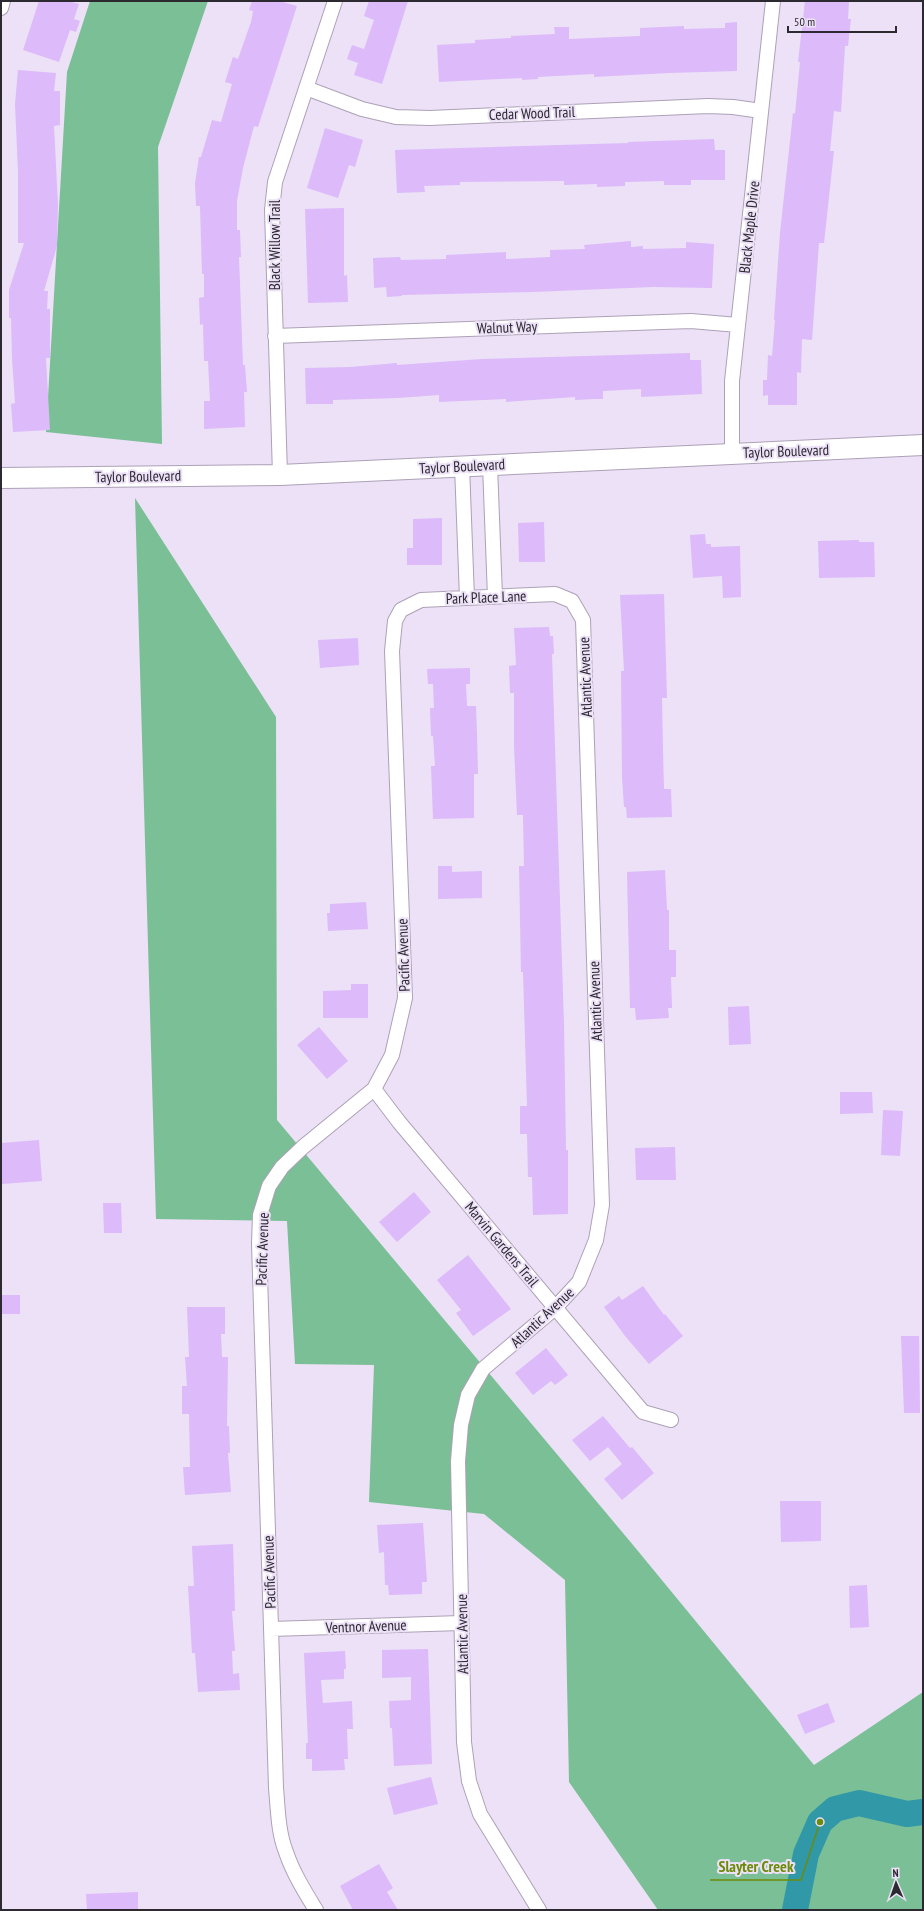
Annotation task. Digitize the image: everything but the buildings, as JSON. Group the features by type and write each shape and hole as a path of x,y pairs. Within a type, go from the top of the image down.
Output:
{"street":[{"path":"1,8 3,1"},
{"name":"Black Willow Trail","path":"280,475 272,210 275,182 335,1"},
{"name":"Black Maple Drive","path":"732,453 732,381 773,1"},
{"name":"Cedar Wood Trail","path":"306,88 362,109 396,117 430,118 708,106 761,111"},
{"name":"Walnut Way","path":"276,336 691,321 738,324"},
{"name":"Taylor Boulevard","path":"1,478 280,475 923,445"},
{"path":"490,465 495,597"},
{"path":"462,466 467,598"},
{"name":"Park Place Lane","path":"401,610 421,600 555,594 572,601"},
{"name":"Atlantic Avenue","path":"539,1910 480,1814 469,1781 464,1742 458,1461 461,1425 468,1395 483,1369 555,1308 579,1282 596,1240 602,1205 583,620 572,601"},
{"name":"Pacific Avenue","path":"316,1910 300,1884 286,1852 278,1821 259,1259 260,1215 269,1186 282,1167 303,1147 374,1089 392,1055 405,998 392,651 395,621 401,610"},
{"name":"Marvin Gardens Trail","path":"374,1089 399,1122 643,1412 671,1420"},
{"name":"Ventnor Avenue","path":"271,1630 461,1623"}],"green space":[{"path":"90,1 208,1 158,147 162,444 46,432 67,72"},
{"path":"135,498 276,717 277,1120 633,1545 814,1765 923,1692 923,1910 658,1910 569,1782 565,1580 484,1514 369,1502 374,1365 295,1364 287,1221 156,1219"}],"waterway":[{"path":"795,1910 806,1854 820,1822 835,1809 859,1803 907,1814 923,1812"}],"place":[{"name":"Slayter Creek","path":"820,1822"}]}
